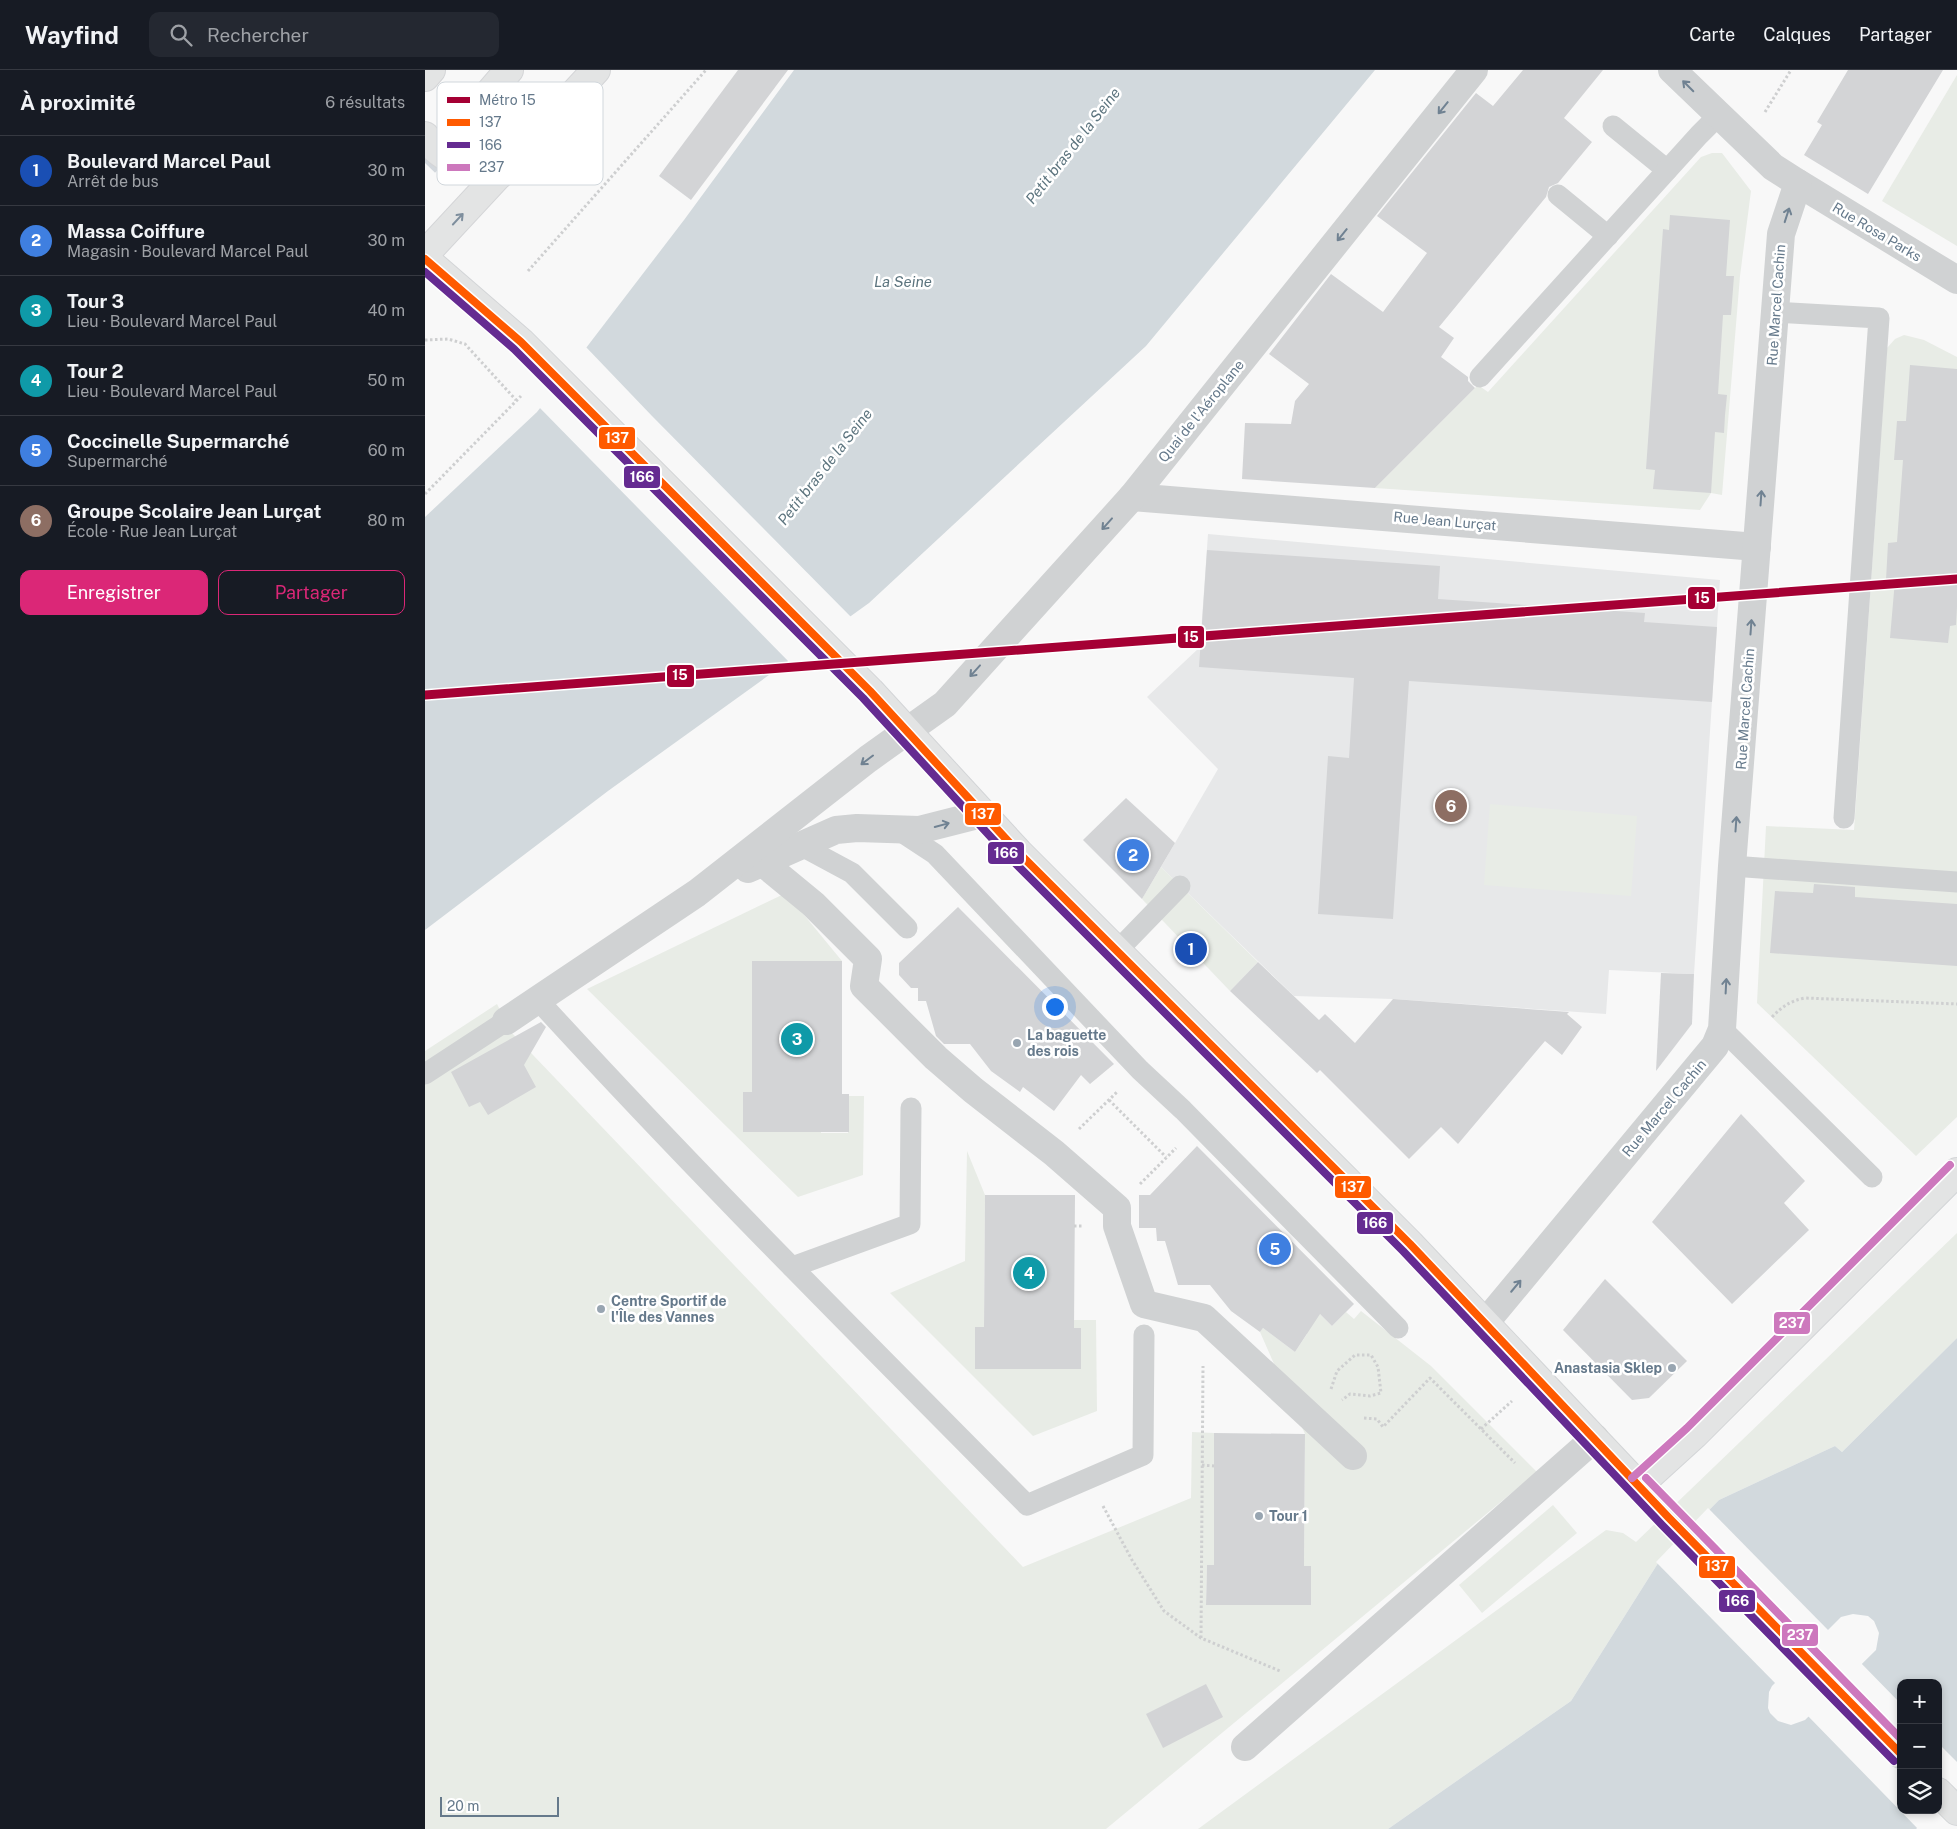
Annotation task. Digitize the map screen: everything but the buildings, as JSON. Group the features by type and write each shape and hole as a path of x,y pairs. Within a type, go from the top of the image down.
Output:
{"main road":[{"path":"425,77 431,70"},
{"path":"499,82 509,70"},
{"path":"585,82 596,70"},
{"path":"425,136 437,148"},
{"path":"425,254 490,185"},
{"path":"425,259 521,342 870,691 982,814 1410,1244 1639,1484 1669,1518 1897,1750"},
{"path":"1639,1484 1694,1435 1957,1172"}],"street":[{"name":"Quai de l'Aéroplane","path":"697,893 829,790 945,704 1132,497 1473,70"},
{"path":"1672,70 1773,167 1798,183"},
{"name":"Rue Rosa Parks","path":"1798,183 1957,280"},
{"name":"Rue Marcel Cachin","path":"1485,1323 1715,1046 1722,1029 1732,866 1781,234 1798,183"},
{"name":"Rue Jean Lurçat","path":"1132,497 1757,547"},
{"path":"829,790 857,828"},
{"path":"506,1021 697,893 800,845 836,830 857,828 919,830 982,814"},
{"path":"762,862 813,904 869,959 864,986 903,1026 973,1090 1054,1153 1117,1208 1117,1226 1144,1304 1204,1318 1315,1410 1353,1456"},
{"path":"1245,1747 1595,1438"}],"lane":[{"path":"1480,377 1718,116"},
{"path":"1613,126 1667,170"},
{"path":"1558,195 1608,236"},
{"path":"1775,312 1879,318 1844,818"},
{"path":"897,829 935,854 1140,1070 1183,1110 1398,1328"},
{"path":"800,845 852,873 907,928"},
{"path":"1732,866 1957,882"},
{"path":"1117,951 1180,886"},
{"path":"538,1000 792,1267 1027,1505 1143,1455 1144,1335"},
{"path":"425,1074 506,1021"},
{"path":"1722,1029 1872,1177"},
{"path":"792,1267 910,1224 911,1108"}],"path":[{"path":"527,271 707,70"},
{"path":"1747,143 1791,70"},
{"path":"425,340 448,339 465,344 516,400"},
{"path":"425,494 521,396"},
{"path":"1771,1017 1791,1001 1805,998 1957,1004"},
{"path":"1054,1153 1140,1070"},
{"path":"1109,1100 1167,1157"},
{"path":"1117,1208 1184,1139 1183,1110"},
{"path":"1201,1638 1204,1318"},
{"path":"1355,1355 1371,1355 1377,1367 1381,1393 1370,1396 1350,1394 1337,1404 1315,1410 1337,1370 1355,1355"},
{"path":"1377,1419 1383,1426 1430,1378 1518,1466"},
{"path":"1202,1465 1214,1466"},
{"path":"1088,1479 1132,1560 1164,1611 1201,1638 1315,1684"}],"shaded area":[{"path":"1957,75 1957,246 1882,201"},
{"path":"1712,153 1722,153 1751,191 1740,276 1722,495 1711,493 1700,510 1375,488 1478,385 1488,392 1701,157"},
{"path":"1904,335 1924,340 1957,357 1957,1117 1916,1156 1757,1003 1766,826 1854,830 1887,348 1895,339"},
{"path":"1208,534 1720,580 1694,974 1609,970 1606,1014 1393,999 1294,996 1161,867 1218,769 1147,697 1200,647"},
{"path":"1490,804 1637,816 1631,896 1484,885"},
{"path":"1161,867 1258,962 1230,991 1142,899"},
{"path":"786,893 842,961 752,961 752,1092 821,1123 821,1133 848,1133 849,1096 864,1096 863,1175 798,1197 587,989"},
{"name":"Centre Sportif de l'Île des Vannes","path":"497,1004 511,1032 1023,1567 1191,1498 1192,1432 1214,1433 1214,1565 1207,1565 1206,1605 1311,1605 1311,1567 1304,1566 1305,1434 1260,1332 1263,1328 1295,1352 1307,1334 1300,1328 1317,1311 1332,1326 1346,1312 1354,1319 1361,1311 1431,1366 1537,1472 1106,1829 425,1829 425,1051"},
{"path":"967,1151 985,1195 984,1327 975,1327 975,1368 1081,1369 1081,1329 1074,1328 1074,1320 1096,1320 1097,1411 1033,1436 890,1293 965,1261"},
{"path":"1957,1233 1957,1338 1842,1452 1835,1446 1719,1500 1660,1560 1571,1701 1388,1829 1198,1829 1606,1530 1623,1533 1636,1542"},
{"path":"1553,1505 1577,1533 1482,1613 1459,1585"}],"water":[{"name":"La Seine","path":"794,70 1375,70 1146,346 869,603 608,791 425,930 425,517 537,412 684,220"},
{"path":"1957,1338 1957,1791 1942,1804 1942,1679 1897,1679 1897,1814 1932,1814 1916,1829 1388,1829 1571,1701 1660,1560 1719,1500 1835,1446 1842,1452","holes":["1853,1614 1868,1616 1874,1621 1879,1633 1876,1650 1805,1720 1791,1725 1778,1721 1770,1713 1768,1708 1769,1692 1772,1686 1841,1617"]}],"pier":[{"path":"585,346 852,618 790,663 538,406"},
{"path":"1708,1508 1830,1632 1777,1685 1656,1562"},
{"path":"1860,1662 1897,1700 1897,1807 1807,1715"},
{"path":"1942,1747 1957,1762 1957,1794 1942,1808"},
{"path":"1903,1814 1936,1814 1920,1829"}],"tunnel":[{"path":"425,163 437,151"}],"metro line":[{"name":"15","path":"425,695 1957,579"}],"transit line":[{"name":"137","path":"425,259 521,342 870,691 1018,852 1410,1244 1669,1518 1897,1750"},
{"name":"166","path":"425,272 514,349 863,698 1011,859 1403,1251 1662,1525 1894,1761"},
{"name":"237","path":"1632,1478 1687,1428 1950,1165"},
{"name":"237","path":"1646,1478 1897,1735"}],"place":[{"name":"Groupe Scolaire Jean Lurçat","path":"1451,806"},
{"name":"Massa Coiffure","path":"1133,855"},
{"name":"Boulevard Marcel Paul","path":"1191,949"},
{"name":"Tour 3","path":"797,1039"},
{"name":"La baguette des rois","path":"1017,1043"},
{"name":"Coccinelle Supermarché","path":"1275,1249"},
{"name":"Tour 2","path":"1029,1273"},
{"name":"Centre Sportif de l'Île des Vannes","path":"601,1309"},
{"name":"Anastasia Sklep","path":"1672,1368"},
{"name":"Tour 1","path":"1259,1516"}],"water label":[{"name":"Petit bras de la Seine","path":"1073,146"},
{"name":"Petit bras de la Seine","path":"825,467"}]}
